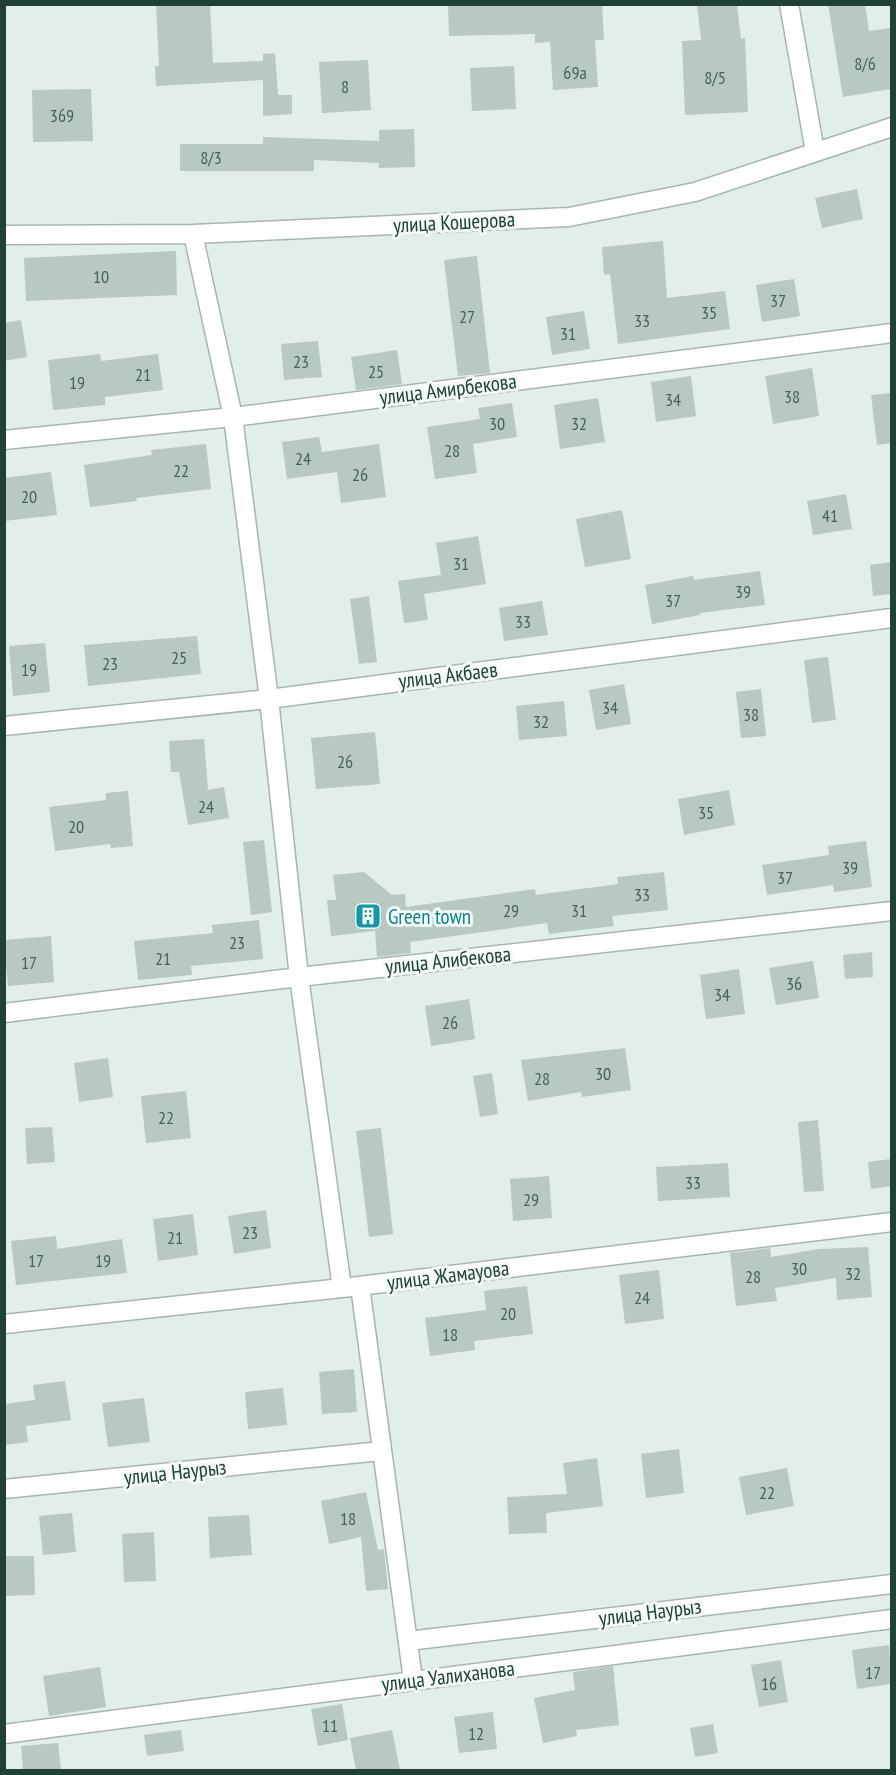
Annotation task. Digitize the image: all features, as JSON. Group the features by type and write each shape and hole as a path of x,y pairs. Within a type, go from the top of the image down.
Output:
{"street":[{"path":"789,4 815,152"},
{"name":"улица Кошерова","path":"4,235 193,234 569,217 694,192 891,127"},
{"path":"193,234 233,417 269,699 299,976 381,1451 413,1680"},
{"name":"улица Амирбекова","path":"4,440 233,417 891,333"},
{"name":"улица Акбаев","path":"4,726 269,699 891,618"},
{"name":"улица Алибекова","path":"4,1013 299,976 891,911"},
{"name":"улица Жамауова","path":"4,1324 351,1287 891,1222"},
{"name":"улица Наурыз","path":"4,1489 381,1451"},
{"name":"улица Наурыз","path":"408,1641 891,1584"},
{"name":"улица Уалиханова","path":"4,1734 891,1619"}],"building":[{"path":"156,4 210,4 213,63 263,61 263,54 275,53 278,95 292,95 292,114 263,116 263,80 156,86 155,66 159,66"},
{"path":"448,4 602,4 604,40 595,40 598,87 553,90 550,42 535,43 535,34 449,36"},
{"path":"697,4 737,4 741,39 745,38 748,112 685,115 682,41 701,40"},
{"path":"828,4 865,4 869,31 891,28 891,89 843,97"},
{"path":"368,60 371,110 322,113 319,62"},
{"path":"514,66 516,109 472,111 470,68"},
{"path":"91,89 93,141 33,142 32,90"},
{"path":"414,129 415,167 379,168 379,163 314,160 314,171 180,171 180,144 263,144 263,137 379,141 379,130"},
{"path":"857,189 863,219 822,228 815,198"},
{"path":"663,241 667,298 725,291 730,329 618,344 610,274 604,275 602,247"},
{"path":"176,251 177,295 26,301 24,258"},
{"path":"477,256 490,373 458,376 444,260"},
{"path":"794,279 800,316 762,322 756,285"},
{"path":"584,311 590,349 552,355 546,317"},
{"path":"21,320 27,357 4,361 4,323"},
{"path":"318,341 322,377 284,380 281,344"},
{"path":"397,350 402,384 356,390 351,357"},
{"path":"100,354 101,361 158,354 163,390 105,397 105,405 53,410 48,360"},
{"path":"812,368 819,416 773,424 765,376"},
{"path":"691,376 696,416 656,422 651,382"},
{"path":"891,393 891,443 877,445 871,395"},
{"path":"598,398 605,442 560,449 554,405"},
{"path":"512,403 517,437 473,444 477,473 435,479 427,427 480,419 478,408"},
{"path":"319,437 322,452 379,444 386,497 341,503 337,472 287,479 282,442"},
{"path":"206,444 211,489 136,498 137,501 90,507 84,465 152,455 151,450"},
{"path":"51,472 57,515 4,521 4,478"},
{"path":"846,494 852,529 813,535 807,501"},
{"path":"622,510 631,559 585,567 576,519"},
{"path":"478,536 486,584 424,594 428,620 404,623 398,581 441,575 436,543"},
{"path":"891,562 891,594 873,596 870,565"},
{"path":"760,571 765,605 700,613 700,615 652,624 645,585 693,576 694,580"},
{"path":"369,596 377,662 359,664 350,599"},
{"path":"542,601 548,635 504,641 499,608"},
{"path":"197,636 201,674 88,686 84,645"},
{"path":"45,643 50,692 13,696 9,646"},
{"path":"828,657 836,720 812,723 804,660"},
{"path":"624,684 631,724 596,730 589,690"},
{"path":"761,689 766,736 741,738 736,692"},
{"path":"564,701 567,736 519,740 516,706"},
{"path":"375,732 380,784 316,789 311,738"},
{"path":"204,739 208,790 224,787 229,818 188,825 179,772 171,772 169,741"},
{"path":"729,790 735,825 684,835 678,799"},
{"path":"128,791 133,846 111,848 110,844 55,851 49,807 106,800 106,793"},
{"path":"264,840 272,912 251,915 243,842"},
{"path":"866,841 872,887 834,892 833,885 767,895 762,865 829,855 828,846"},
{"path":"364,872 392,895 405,894 406,907 535,889 536,895 618,884 617,877 664,872 668,910 612,916 614,926 549,934 547,923 410,942 411,953 377,957 375,931 331,936 327,900 336,900 333,875"},
{"path":"259,920 263,959 191,966 192,975 138,980 134,941 213,933 212,925"},
{"path":"51,936 54,982 8,986 4,940"},
{"path":"872,952 873,977 845,979 843,955"},
{"path":"813,961 819,998 776,1005 769,968"},
{"path":"739,969 745,1014 706,1019 700,975"},
{"path":"469,999 475,1039 431,1046 425,1006"},
{"path":"625,1048 631,1090 582,1097 581,1092 528,1101 521,1060"},
{"path":"108,1058 113,1097 79,1102 74,1063"},
{"path":"492,1073 498,1114 480,1117 473,1076"},
{"path":"186,1091 191,1138 146,1143 141,1096"},
{"path":"818,1120 824,1191 804,1192 798,1122"},
{"path":"52,1127 55,1162 27,1164 25,1128"},
{"path":"381,1128 393,1234 369,1237 356,1131"},
{"path":"891,1159 891,1186 871,1189 868,1162"},
{"path":"728,1163 730,1197 658,1201 656,1167"},
{"path":"549,1176 552,1218 513,1221 510,1179"},
{"path":"266,1210 271,1248 234,1254 228,1216"},
{"path":"193,1214 198,1255 158,1261 153,1219"},
{"path":"56,1236 57,1249 122,1239 127,1273 16,1285 11,1241"},
{"path":"868,1247 872,1297 837,1300 836,1278 775,1288 777,1301 736,1306 730,1253 770,1248 771,1257 819,1249"},
{"path":"659,1270 664,1319 625,1324 619,1275"},
{"path":"527,1286 533,1334 474,1341 475,1350 430,1356 425,1318 486,1310 484,1291"},
{"path":"354,1369 357,1412 322,1414 319,1372"},
{"path":"65,1381 71,1420 26,1426 28,1442 4,1445 4,1404 35,1400 33,1385"},
{"path":"283,1388 287,1425 248,1429 245,1392"},
{"path":"144,1398 150,1442 108,1447 102,1403"},
{"path":"679,1449 684,1493 646,1498 641,1454"},
{"path":"597,1458 603,1506 546,1513 547,1533 509,1534 507,1497 567,1494 563,1463"},
{"path":"787,1468 794,1506 746,1515 739,1477"},
{"path":"366,1492 378,1550 384,1549 388,1589 366,1591 361,1537 329,1544 321,1501"},
{"path":"72,1513 76,1552 43,1555 39,1516"},
{"path":"249,1515 252,1555 210,1558 208,1517"},
{"path":"154,1532 156,1581 124,1582 122,1534"},
{"path":"4,1556 34,1556 35,1595 4,1596"},
{"path":"889,1645 891,1684 857,1689 852,1650"},
{"path":"781,1660 788,1702 759,1707 751,1665"},
{"path":"613,1666 619,1725 576,1730 577,1736 543,1743 534,1698 575,1690 573,1672"},
{"path":"100,1667 106,1707 49,1716 43,1676"},
{"path":"342,1704 348,1740 318,1746 311,1709"},
{"path":"493,1712 497,1749 459,1753 454,1717"},
{"path":"713,1724 718,1753 695,1757 690,1728"},
{"path":"181,1730 184,1751 147,1756 144,1735"},
{"path":"392,1730 400,1770 356,1770 350,1738"},
{"path":"58,1743 61,1770 23,1770 21,1746"}],"place":[{"name":"Green town","path":"368,916"}]}
